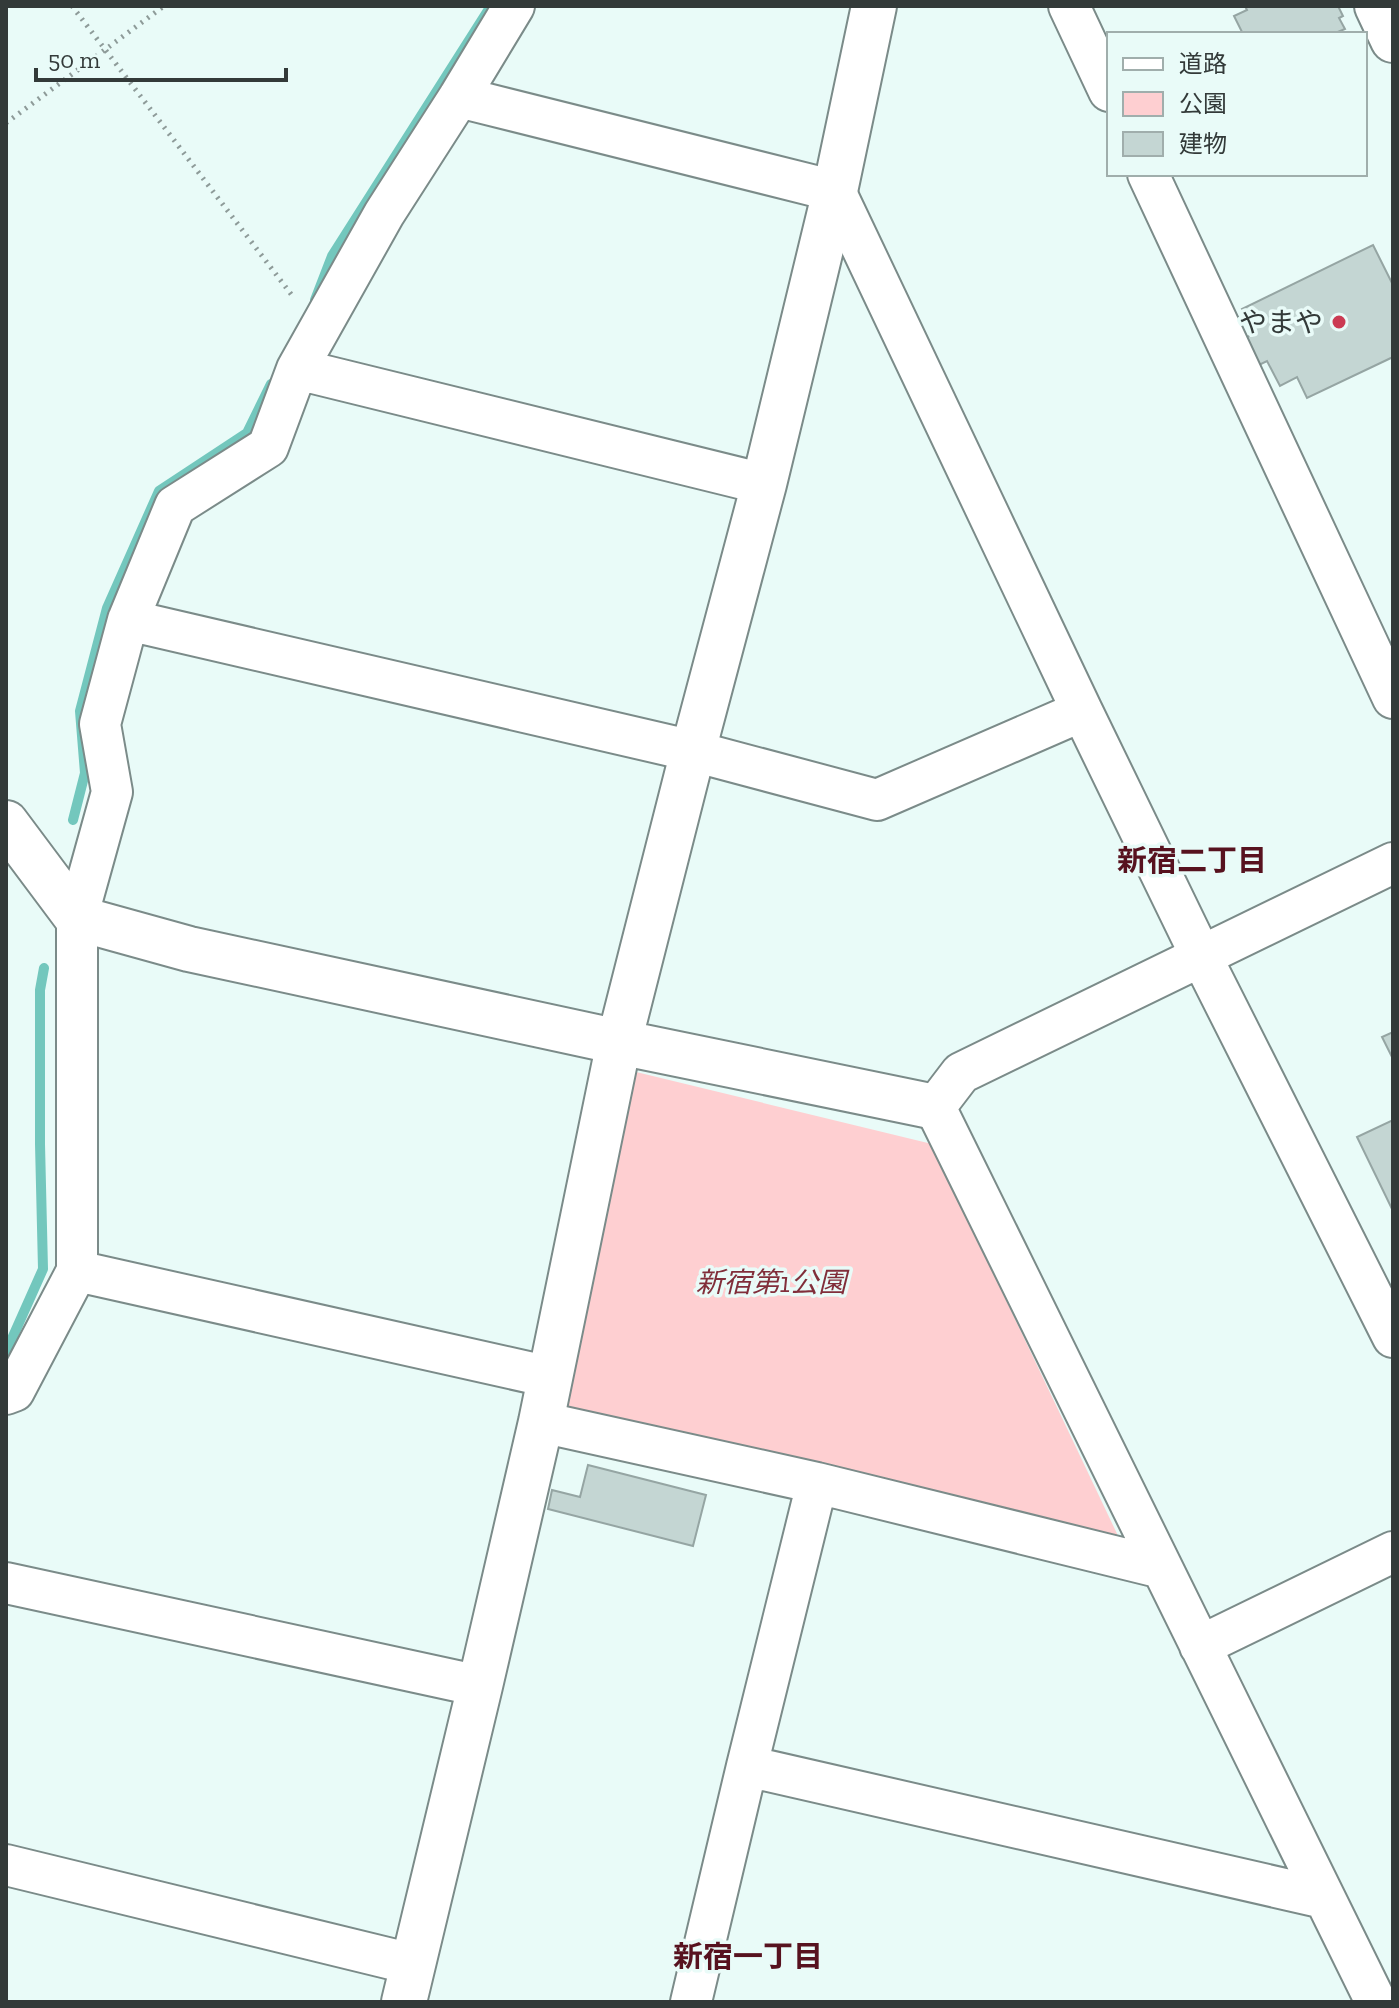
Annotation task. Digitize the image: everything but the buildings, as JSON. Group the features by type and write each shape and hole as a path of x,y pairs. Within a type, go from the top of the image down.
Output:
{"main road":[{"path":"408,1983 541,1422 619,1042 764,484 835,191 874,6"},
{"path":"1377,6 1393,40"},
{"path":"6,823 77,918 189,949 935,1107"}],"street":[{"path":"6,1394 14,1391 77,1271 77,918 112,792 100,724 128,620 175,506 268,447 297,369 318,330 384,214 514,6"},
{"path":"1069,6 1107,87"},
{"path":"459,97 835,191 1201,956 1393,1337"},
{"path":"1149,176 1393,698"},
{"path":"297,369 764,484"},
{"path":"128,620 693,751 877,800 1082,711"},
{"path":"1376,2002 935,1107 961,1073 1393,863"},
{"path":"77,1271 550,1377"},
{"path":"541,1422 817,1483 1162,1568"},
{"path":"691,2002 817,1483"},
{"path":"1200,1646 1393,1552"},
{"path":"6,1583 480,1686"},
{"path":"747,1766 1324,1898"},
{"path":"6,1865 408,1983"}],"path":[{"path":"72,6 318,330"},
{"path":"6,123 164,6"}],"green space":[{"name":"新宿第1公園","path":"632,1071 932,1144 1120,1540 565,1410"}],"waterway":[{"path":"315,300 332,256 489,9"},
{"path":"73,820 85,773 80,711 107,608 159,491 247,433 271,384"},
{"path":"6,1352 43,1269 40,990 44,968"}],"place":[{"name":"やまや","path":"1339,322"}],"district":[{"name":"新宿二丁目","path":"1192,861"},
{"name":"新宿一丁目","path":"748,1957"}]}
